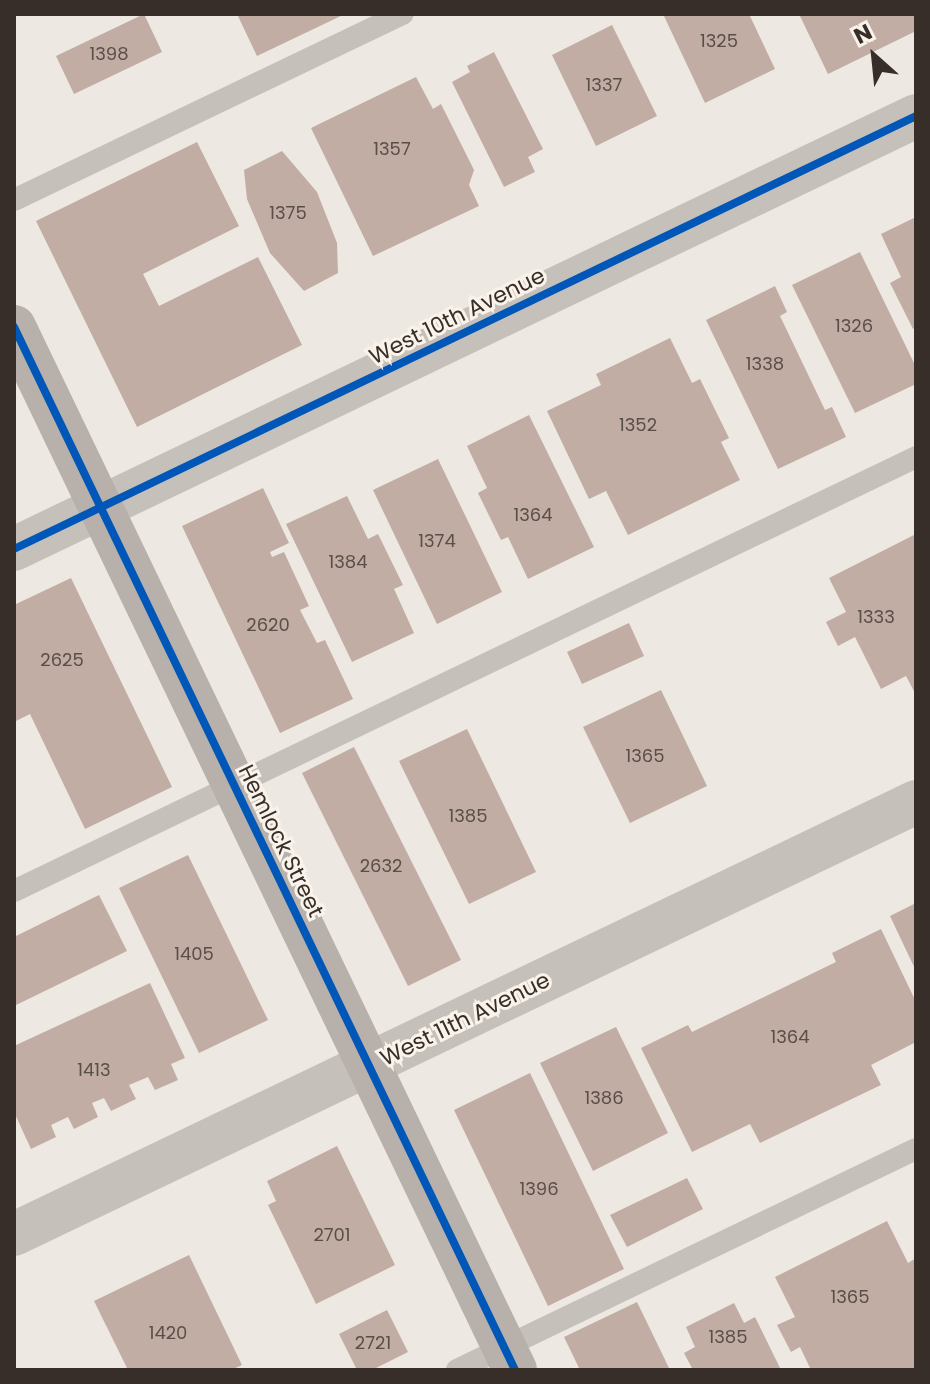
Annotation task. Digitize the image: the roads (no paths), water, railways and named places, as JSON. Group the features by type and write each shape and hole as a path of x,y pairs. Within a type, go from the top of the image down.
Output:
{"street":[{"name":"West 10th Avenue","path":"14,549 916,116"},
{"name":"Hemlock Street","path":"14,327 510,1359"},
{"name":"West 11th Avenue","path":"14,1234 916,802"}],"lane":[{"path":"14,200 403,14"},
{"path":"14,891 916,457"},
{"path":"457,1370 510,1359 916,1149"}]}
